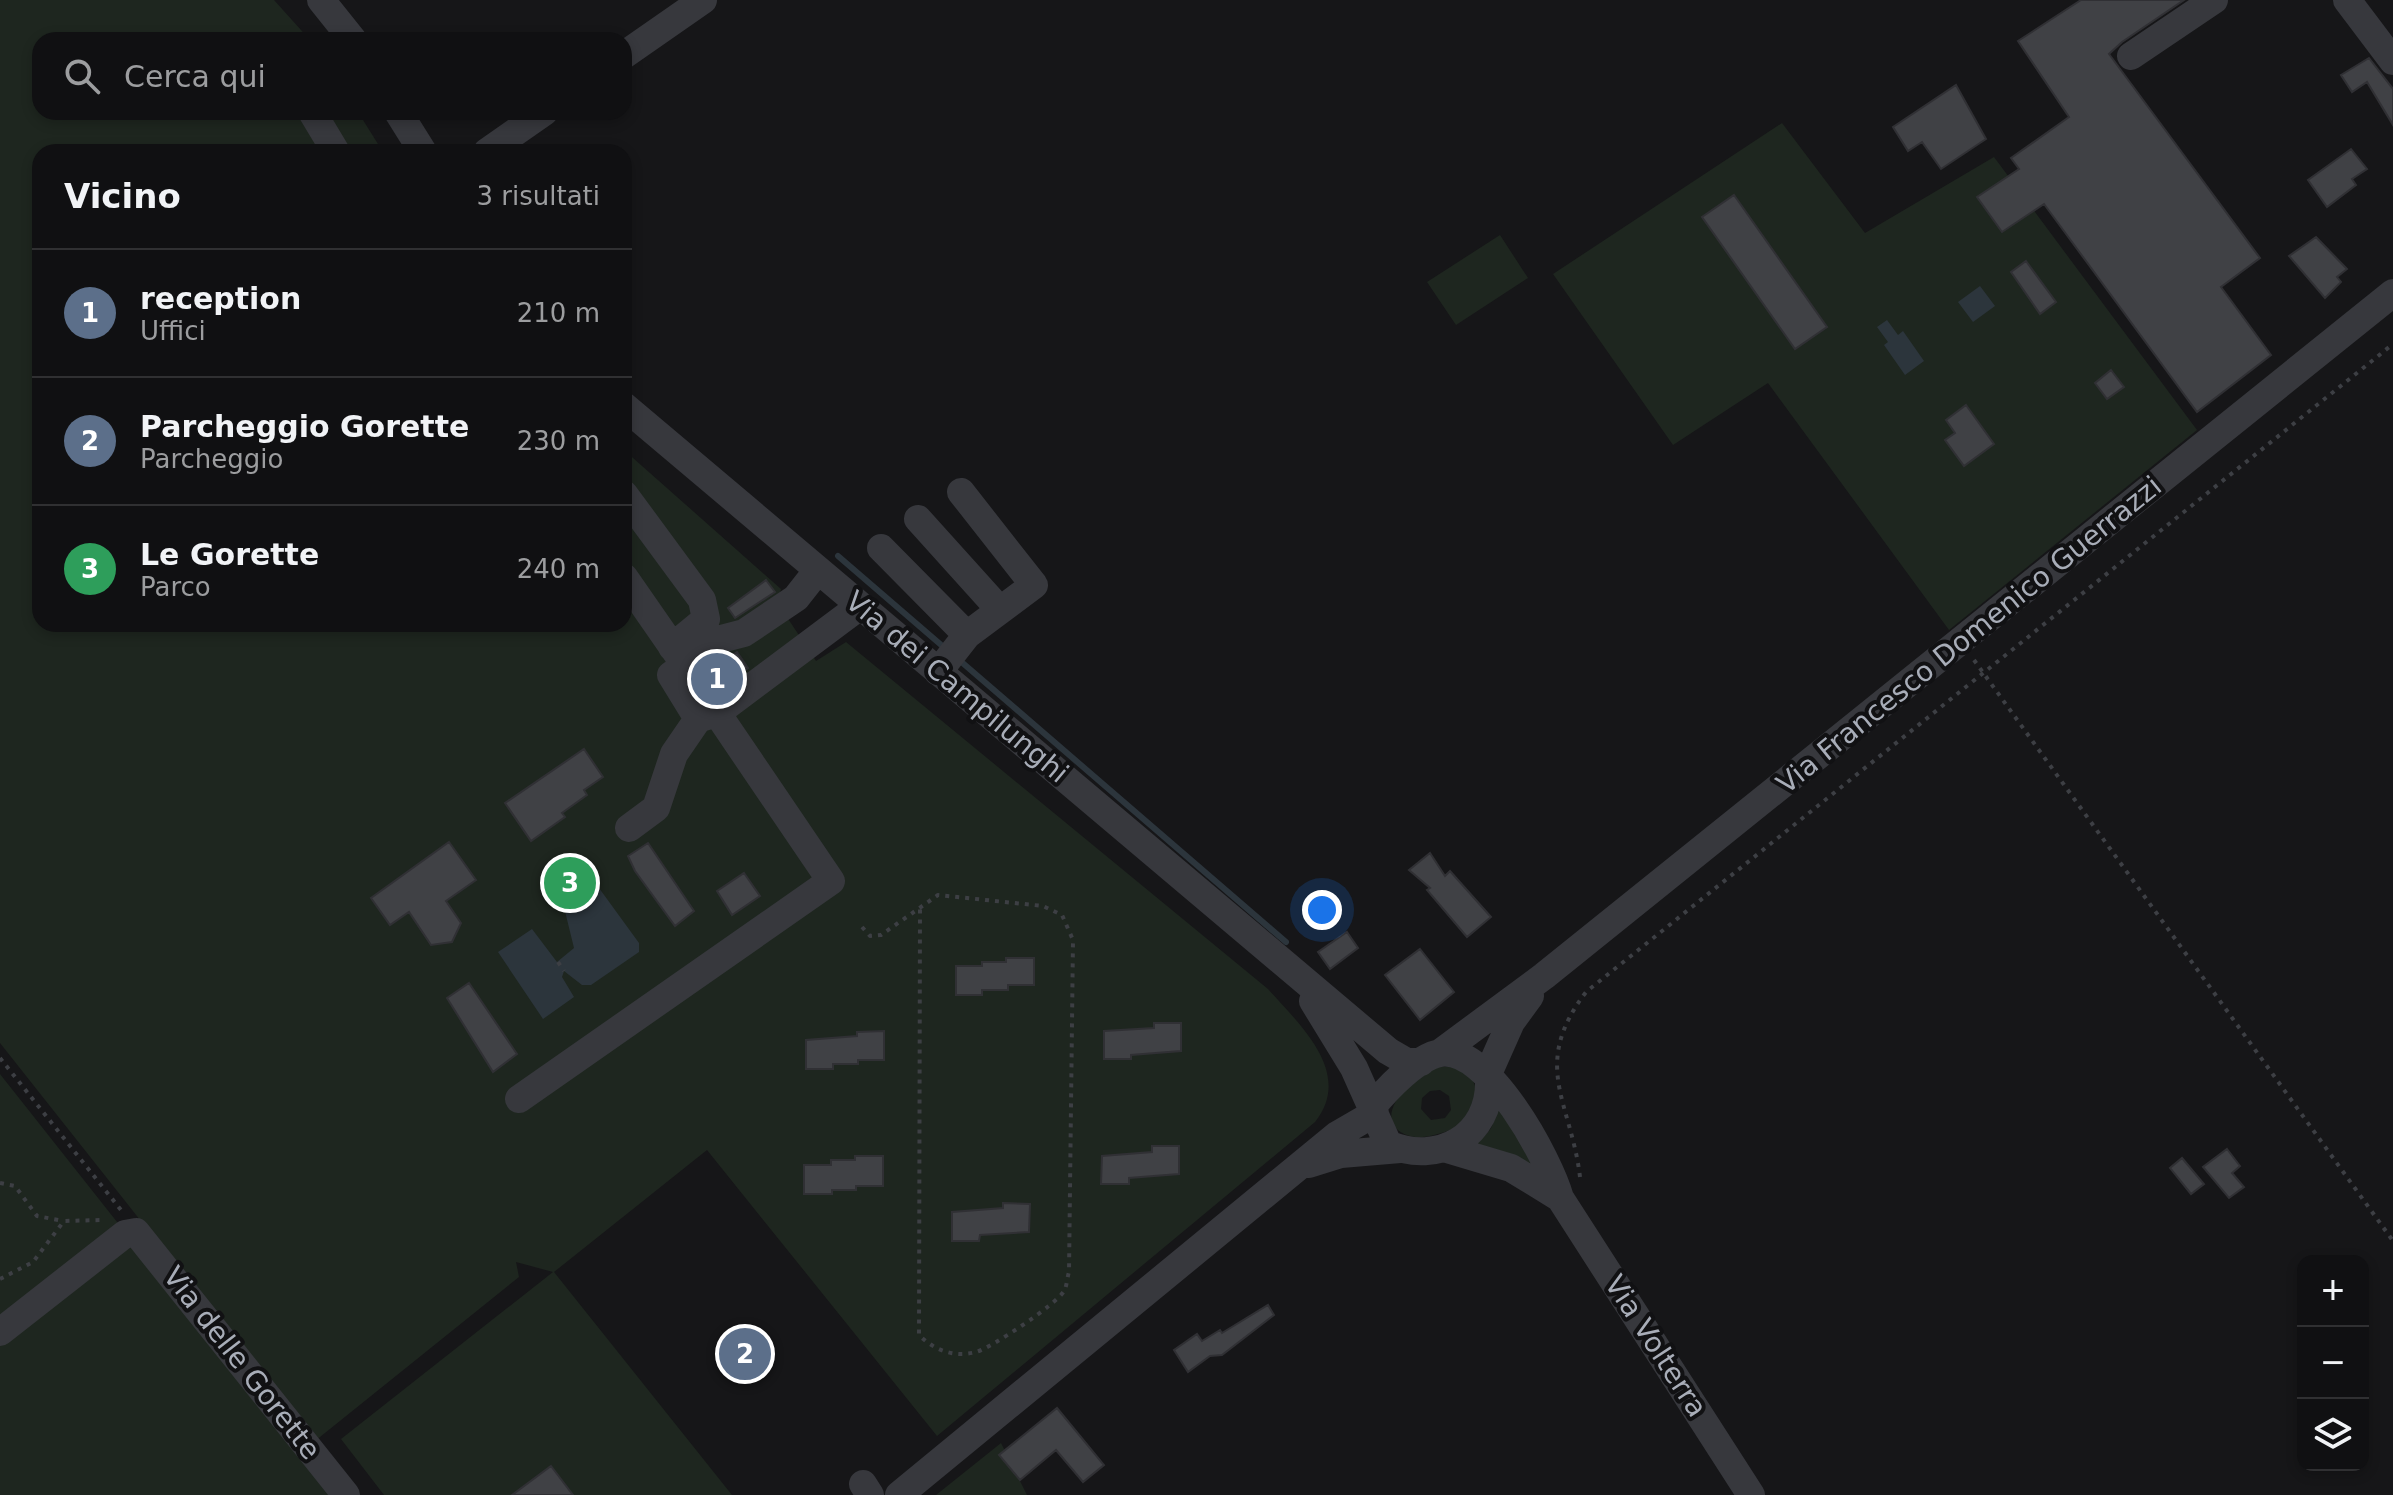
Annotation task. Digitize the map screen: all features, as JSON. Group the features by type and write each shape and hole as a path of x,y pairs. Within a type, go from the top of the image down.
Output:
{"street":[{"path":"321,0 347,32"},
{"path":"632,49 703,0"},
{"path":"2131,56 2214,0"},
{"path":"2347,0 2393,61"},
{"path":"317,120 331,144"},
{"path":"403,120 418,144"},
{"path":"498,144 533,120"},
{"name":"Via Francesco Domenico Guerrazzi","path":"1431,1058 1544,976 2393,293"},
{"name":"Via dei Campilunghi","path":"632,413 1388,1051 1407,1062 1431,1058"},
{"path":"938,672 967,635 1034,585 961,492"},
{"path":"519,1099 831,881 708,716 671,675 679,656 706,619 702,600 632,505"},
{"path":"918,519 1000,610"},
{"path":"881,548 967,635"},
{"path":"679,656 744,633 796,598 818,570"},
{"path":"632,588 679,656"},
{"path":"629,828 656,808 674,754 708,716 860,606"},
{"name":"Via dei Campilunghi","path":"1289,969 1332,1027 1374,1109"},
{"name":"Via Francesco Domenico Guerrazzi","path":"1492,1069 1511,1022 1544,976"},
{"path":"899,1495 1337,1135 1374,1109 1431,1058 1459,1054 1492,1069 1490,1097 1477,1126 1444,1148 1341,1154 1297,1169"},
{"name":"Via Volterra","path":"1492,1069 1502,1079 1509,1102 1553,1174 1571,1192 1744,1492"},
{"path":"1374,1109 1388,1144 1400,1149"},
{"name":"Via Volterra","path":"1444,1148 1511,1168 1571,1192"},
{"name":"Via delle Gorette","path":"0,1332 125,1234 136,1232 346,1495"}],"path":[{"path":"1571,1192 1557,1061 1565,1024 1586,992 2393,344"},
{"path":"1961,642 2393,1241"},
{"path":"862,927 870,936 881,935 938,895 1043,906 1062,915 1073,940 1069,1272 1064,1292 1053,1303 978,1352 959,1354 933,1349 919,1335 920,908"},
{"path":"558,962 564,971"},
{"path":"0,1058 124,1213 114,1220 64,1221 37,1216 15,1186 0,1183"},
{"path":"0,1279 33,1262 64,1221"}],"shaded area":[{"path":"0,0 274,0 303,32 32,32 32,120 363,120 378,144 32,144 32,632 632,632 632,457 781,589 777,602 816,661 846,642 1268,989 1318,1051 1326,1068 1329,1086 1325,1104 1315,1122 937,1436 707,1150 554,1272 732,1495 384,1495 341,1439 553,1272 516,1262 519,1277 315,1441 0,1043"},
{"path":"1782,123 1865,233 1994,157 2197,430 1949,630 1768,383 1673,445 1553,274"},
{"path":"1500,235 1528,278 1456,325 1427,282"},
{"path":"1980,286 1995,306 1973,322 1958,302"},
{"path":"1887,320 1898,335 1903,331 1924,361 1905,375 1884,345 1888,342 1877,327"},
{"path":"591,877 639,943 639,952 591,985 582,985 564,971 562,977 574,997 543,1019 498,952 532,929 557,962 574,948 562,899"},
{"path":"1436,1066 1468,1068 1477,1091 1471,1122 1430,1136 1410,1136 1400,1132 1392,1124 1394,1106 1405,1090","holes":["1440,1090 1449,1096 1451,1110 1445,1118 1431,1120 1421,1109 1422,1098 1430,1091"]},
{"path":"0,1074 333,1495 0,1495"},
{"path":"1497,1104 1541,1173 1471,1143 1491,1128"},
{"path":"1001,1443 1027,1495 936,1495"}],"building":[{"path":"2081,0 2184,0 2109,54 2260,258 2221,287 2271,355 2197,412 2044,204 2002,232 1977,197 2019,169 2011,158 2069,117 2018,41"},
{"path":"2369,58 2393,89 2393,125 2367,82 2352,92 2341,75"},
{"path":"1956,85 1986,139 1941,169 1922,142 1908,151 1893,127"},
{"path":"2351,149 2367,169 2352,179 2356,185 2327,207 2308,180"},
{"path":"1734,195 1827,327 1795,349 1702,217"},
{"path":"2316,237 2347,269 2337,277 2341,282 2325,298 2289,256"},
{"path":"2026,261 2056,302 2040,314 2011,272"},
{"path":"2111,370 2124,387 2107,399 2095,383"},
{"path":"1966,405 1994,444 1964,466 1945,440 1955,433 1946,420"},
{"path":"766,580 775,592 735,618 728,608"},
{"path":"737,652 748,668 707,698 694,680"},
{"path":"584,749 603,777 584,790 587,795 562,813 565,817 531,841 505,803"},
{"path":"449,842 476,880 446,901 461,923 452,942 431,945 409,912 390,925 371,898"},
{"path":"648,843 694,911 675,926 635,871 628,856"},
{"path":"1430,853 1445,876 1450,871 1491,917 1467,937 1427,890 1430,888 1409,870"},
{"path":"744,873 760,896 732,915 717,891"},
{"path":"1347,932 1358,948 1330,969 1318,952"},
{"path":"1420,949 1454,992 1420,1020 1385,975"},
{"path":"1006,958 1034,958 1034,985 1008,985 1008,990 982,990 982,995 956,995 956,966 982,966 982,962 1006,962"},
{"path":"469,983 517,1054 493,1072 447,998"},
{"path":"1154,1023 1181,1023 1181,1051 1131,1055 1131,1059 1104,1059 1104,1031 1154,1028"},
{"path":"884,1031 884,1060 833,1064 833,1069 806,1069 806,1040"},
{"path":"1152,1146 1179,1146 1179,1174 1129,1178 1129,1184 1101,1184 1102,1156 1152,1152"},
{"path":"2227,1149 2240,1166 2232,1173 2244,1187 2229,1198 2203,1167"},
{"path":"855,1156 883,1156 883,1186 856,1186 856,1190 832,1190 832,1194 804,1194 804,1165 831,1165 831,1160 855,1160"},
{"path":"2182,1158 2204,1184 2191,1194 2170,1168"},
{"path":"1003,1203 1030,1204 1029,1232 980,1235 979,1241 952,1241 952,1212 1003,1208"},
{"path":"1268,1305 1274,1315 1222,1355 1210,1356 1188,1372 1174,1350 1197,1334 1202,1341 1220,1330 1222,1333"},
{"path":"1057,1408 1104,1465 1083,1482 1056,1450 1020,1480 999,1455"},
{"path":"551,1466 573,1495 512,1495"}],"waterway":[{"path":"838,556 947,650"},
{"path":"958,659 1286,942"}],"place":[{"name":"reception","path":"717,679"},
{"name":"Le Gorette","path":"570,883"},
{"name":"Parcheggio Gorette","path":"745,1354"}]}
